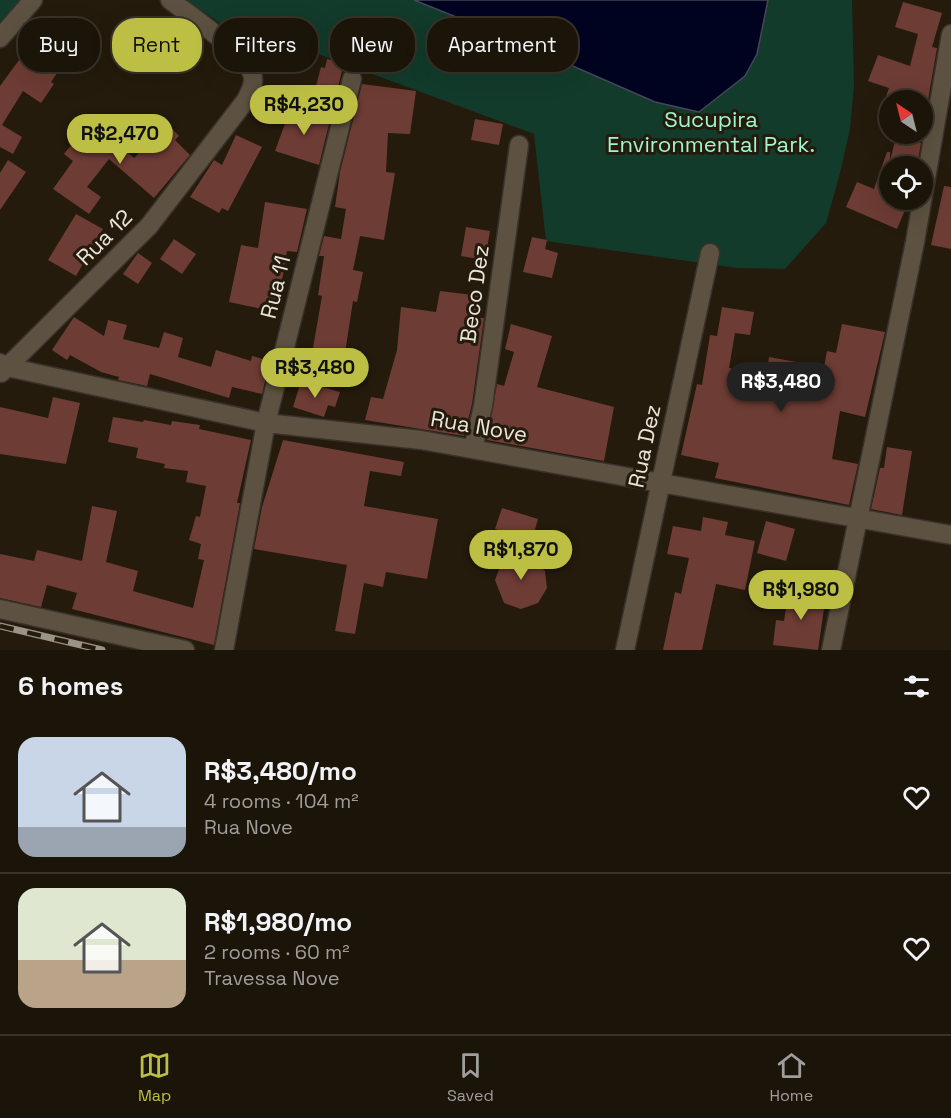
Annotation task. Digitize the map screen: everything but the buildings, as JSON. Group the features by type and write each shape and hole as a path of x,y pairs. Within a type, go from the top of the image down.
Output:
{"street":[{"path":"1,35 33,0"},
{"name":"Rua 12","path":"2,368 149,226 229,122 253,86 249,66 221,39 170,0"},
{"path":"831,650 919,219 951,34"},
{"name":"Rua 11","path":"224,650 266,423 352,79"},
{"name":"Beco Dez","path":"473,449 483,406 519,145"},
{"name":"Rua Dez","path":"625,650 710,253"},
{"name":"Rua Nove","path":"2,368 266,423 421,440 951,535"},
{"path":"0,609 185,650"}],"green space":[{"path":"0,0 21,0 0,22"},
{"name":"Sucupira Environmental Park.","path":"186,0 852,0 854,86 850,129 826,223 785,269 737,268 546,241 534,134 367,72 415,72 415,18 330,18 330,58 318,54 318,18 214,19"}],"water":[{"path":"414,0 768,0 757,54 745,76 699,112 655,102 578,68 578,18 459,18"}],"railway":[{"path":"0,626 102,650"}]}
